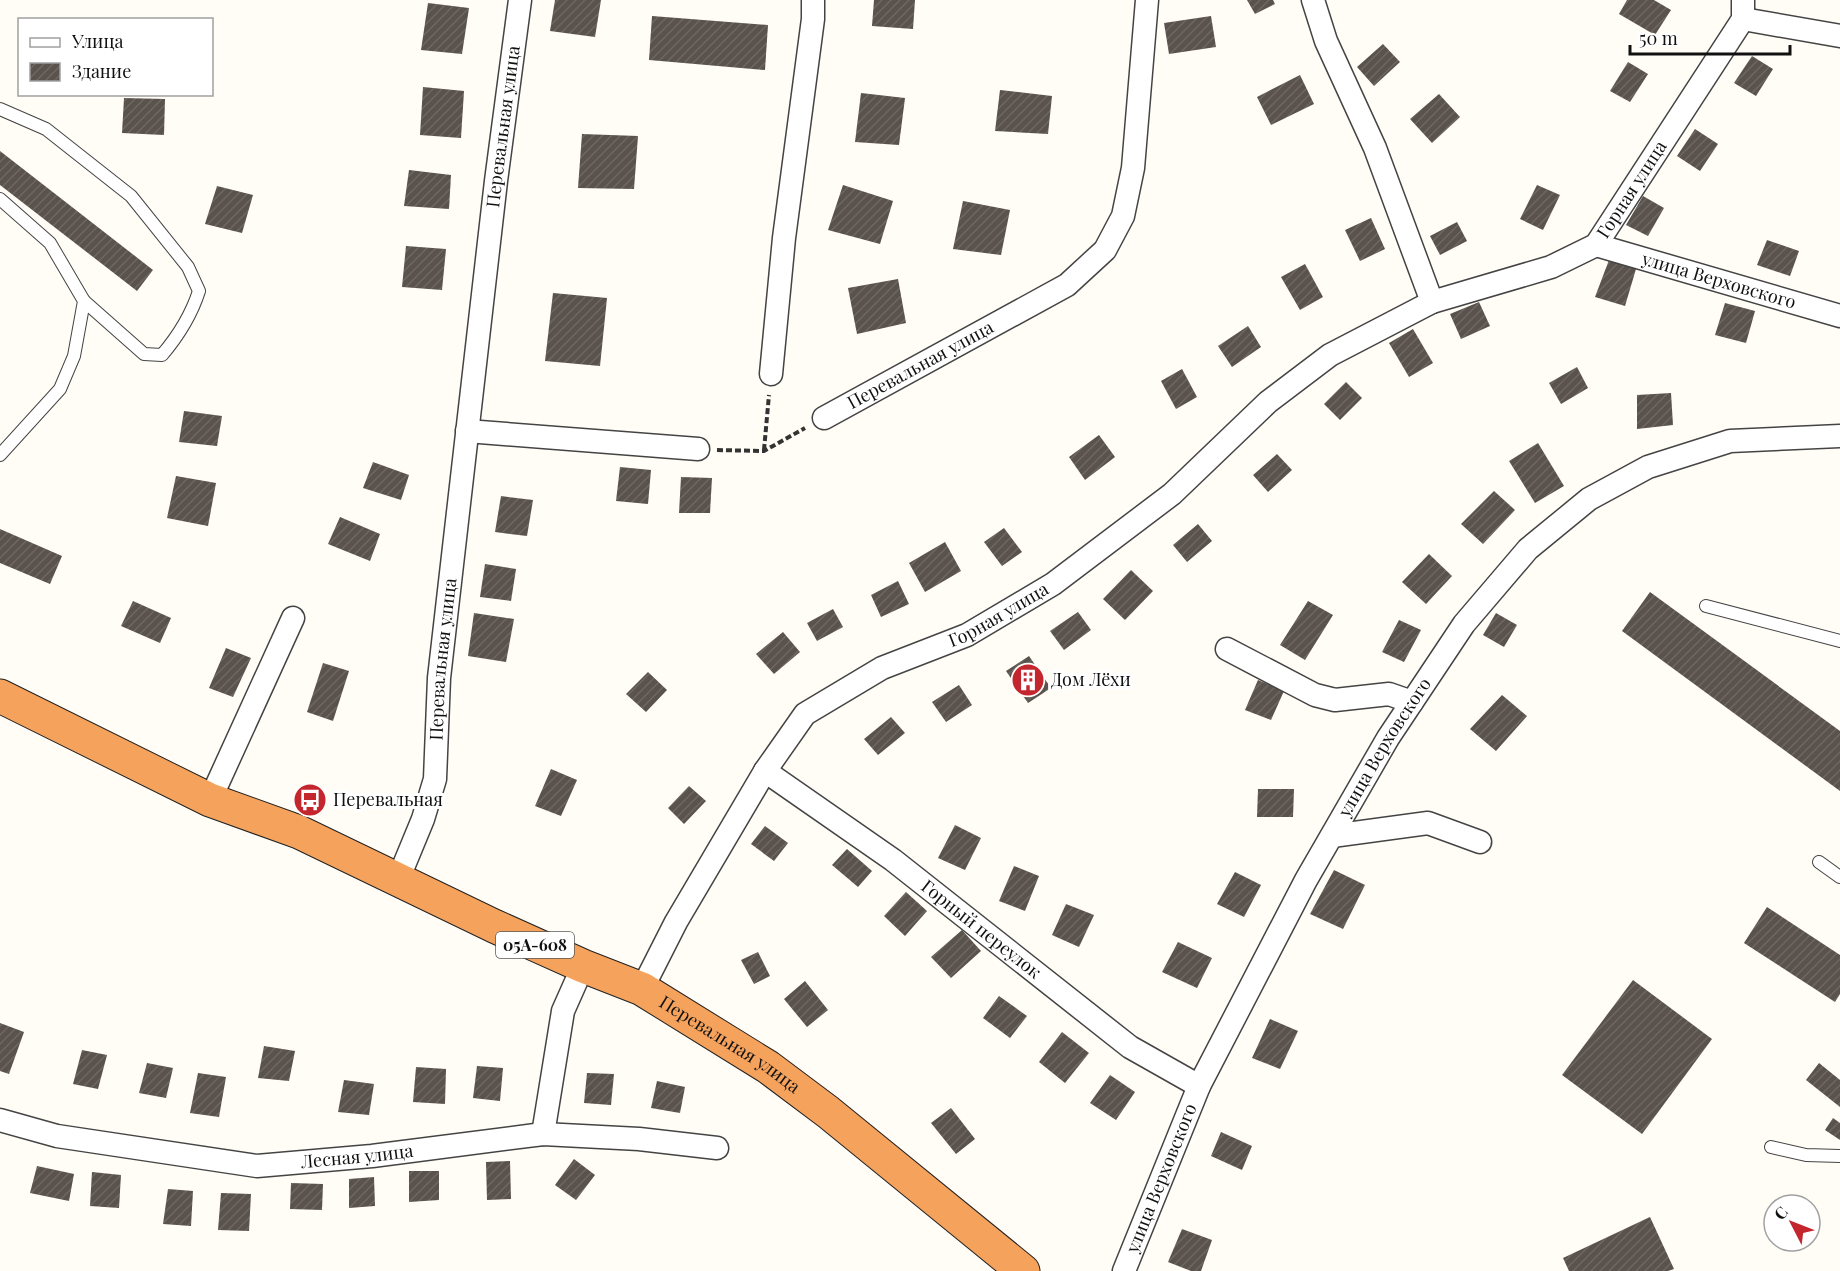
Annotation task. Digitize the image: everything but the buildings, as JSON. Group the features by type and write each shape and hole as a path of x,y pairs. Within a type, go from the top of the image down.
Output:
{"highway":[{"name":"Перевальная улица","path":"0,696 210,801 299,832 397,882 583,966 642,989 768,1067 828,1112 1023,1271"}],"street":[{"name":"Перевальная улица","path":"397,882 423,819 435,779 439,678 520,0"},
{"path":"771,374 784,238 813,19 813,0"},
{"name":"Перевальная улица","path":"824,418 1066,285 1104,250 1123,216 1133,168 1147,0"},
{"path":"1313,0 1326,41 1375,148 1432,302"},
{"name":"Горная улица","path":"642,989 676,922 765,771 806,714 882,668 967,635 1053,584 1172,494 1268,402 1330,355 1432,302 1551,267 1596,244 1743,10 1840,36"},
{"name":"улица Верховского","path":"1596,244 1840,316"},
{"path":"467,431 698,449"},
{"name":"улица Верховского","path":"1124,1271 1199,1086 1332,836 1412,702 1464,624 1528,549 1589,499 1648,467 1730,441 1840,436"},
{"path":"210,801 293,618"},
{"path":"1227,650 1315,695 1335,700 1389,694 1412,702"},
{"name":"Горный переулок","path":"765,771 893,860 1130,1047 1199,1086"},
{"path":"1332,836 1428,823 1480,842"},
{"path":"543,1134 563,1011 583,966"},
{"name":"Лесная улица","path":"0,1120 57,1136 256,1166 372,1156 543,1134 639,1139 717,1148"}],"lane":[{"path":"0,109 46,129 131,196 188,267 199,291 193,312 176,339 162,355 144,354 84,301 50,243 0,199"},
{"path":"0,455 60,389 74,356 84,301"},
{"path":"1706,606 1840,641"},
{"path":"1819,862 1840,877"},
{"path":"1771,1147 1806,1155 1840,1156"}],"path":[{"path":"764,451 771,374"},
{"path":"698,449 764,451 824,418"}],"place":[{"name":"Дом Лёхи","path":"1028,680"},
{"name":"Перевальная","path":"310,800"}]}
